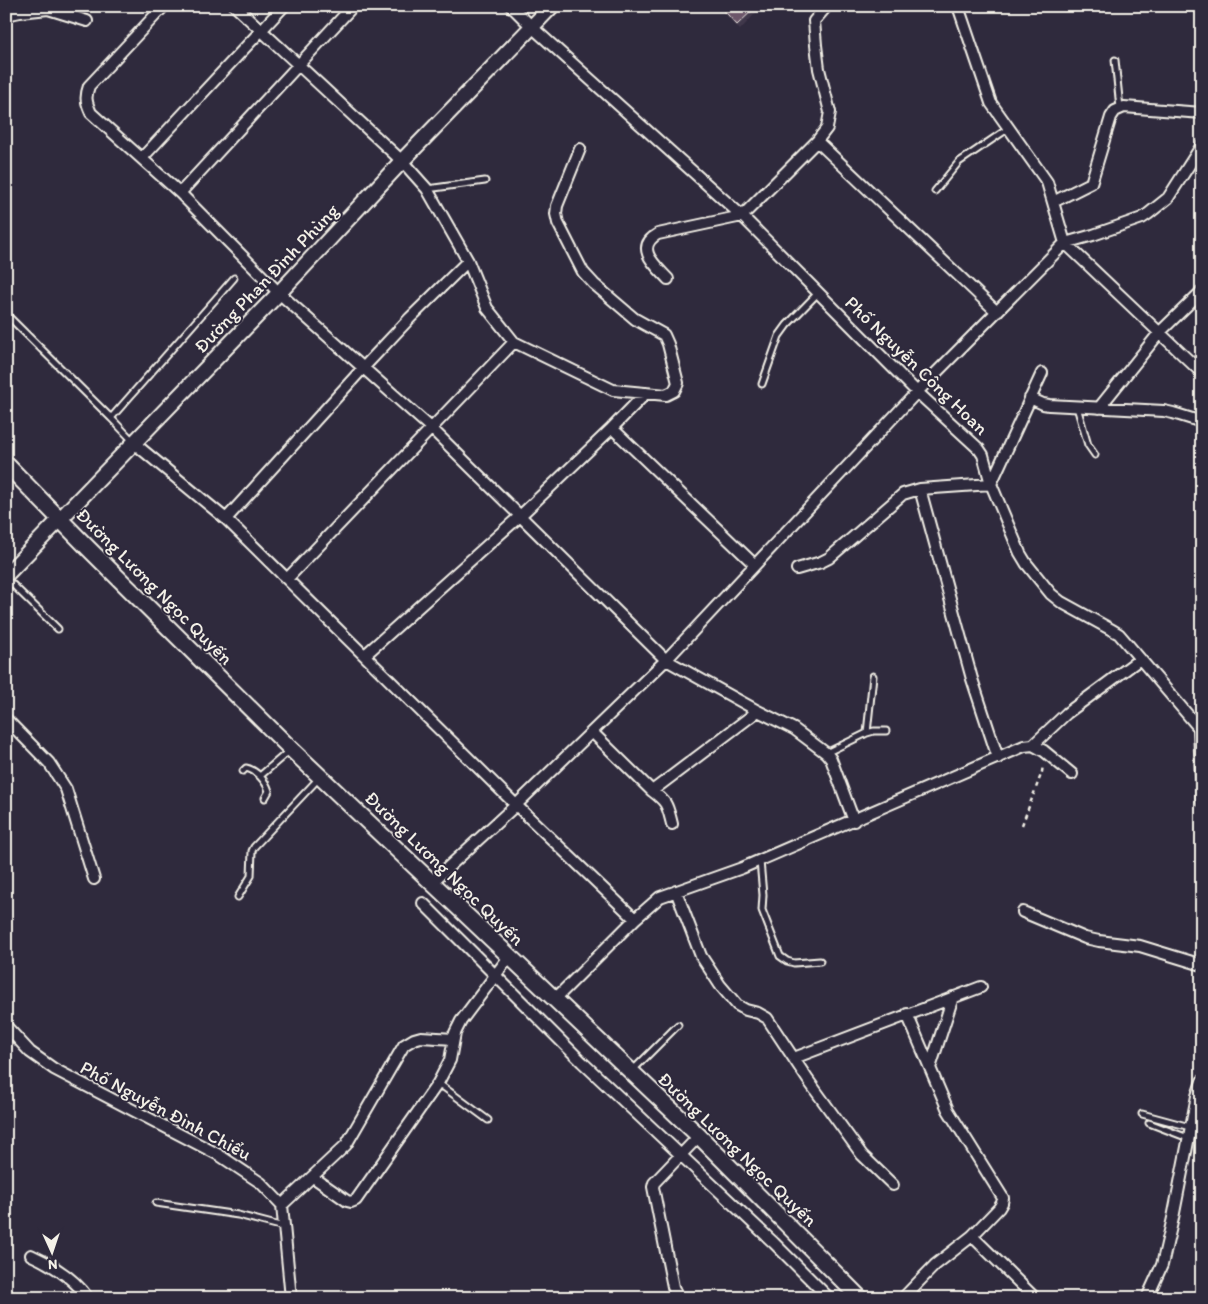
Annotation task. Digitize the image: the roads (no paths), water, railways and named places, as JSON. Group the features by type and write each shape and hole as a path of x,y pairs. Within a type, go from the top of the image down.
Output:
{"main road":[{"name":"Đường Lương Ngọc Quyến","path":"6,464 291,749 699,1136 860,1298"}],"street":[{"path":"164,6 90,86 86,96 92,113 180,193 279,292 431,428 666,660 794,729 826,753 854,820"},
{"path":"235,6 402,161 427,188 468,261 487,308 514,342 613,390 666,395 674,391 678,383 664,335 635,319 594,284 584,272 558,223 557,206 580,148"},
{"path":"142,158 284,6"},
{"path":"180,193 353,6"},
{"name":"Phố Nguyễn Công Hoan","path":"511,6 742,216 917,392 979,449 983,455 991,484 1020,553 1051,594 1061,602 1119,634 1200,725 1202,802"},
{"name":"Đường Phan Đình Phùng","path":"6,577 552,6"},
{"path":"668,280 651,261 648,254 647,248 652,237 658,234 742,216 818,141 827,128 830,112 819,69 814,21 827,6"},
{"path":"958,6 988,96 1044,176 1065,243 1202,374"},
{"path":"6,14 48,9 87,21"},
{"path":"1053,202 1091,183 1114,111 1120,108 1133,108 1202,113"},
{"path":"818,141 997,312"},
{"path":"431,883 516,805 666,660 917,392 1065,243 1093,235 1148,214 1168,198 1202,145"},
{"path":"226,519 364,367 468,261"},
{"path":"1099,408 1160,332 1202,291"},
{"path":"287,578 514,342"},
{"path":"797,569 829,558 903,494 920,489 991,484 1042,372"},
{"path":"364,655 520,516 646,393"},
{"path":"1030,398 1044,404 1172,413 1202,422"},
{"path":"612,428 754,564"},
{"path":"134,442 226,519 516,805 635,919"},
{"path":"920,489 972,679 998,758"},
{"path":"1033,745 1067,713 1140,659"},
{"path":"652,791 758,710"},
{"path":"6,718 49,764 66,789 94,879"},
{"path":"592,732 652,791 664,800 672,824"},
{"path":"554,1000 635,919 660,897 676,890 708,881 760,861 1024,746 1033,745 1044,751 1072,774"},
{"path":"676,890 701,956 720,985 737,1005 767,1018 862,1154 893,1185"},
{"path":"423,903 582,1062 829,1298"},
{"path":"1023,912 1085,938 1140,946 1202,965"},
{"path":"313,1177 347,1201 356,1200 438,1084 450,1060 455,1033 461,1021 509,957"},
{"path":"794,1058 981,987"},
{"path":"930,1068 952,997"},
{"path":"903,1298 935,1265 972,1236 1002,1203 1002,1198 948,1110 907,1014"},
{"name":"Phố Nguyễn Đình Chiểu","path":"6,1026 30,1052 54,1069 219,1155 261,1183 282,1205"},
{"path":"291,1298 282,1205 346,1145 404,1045 414,1039 421,1038 454,1039"},
{"path":"1147,1298 1162,1265 1190,1127 1202,1081"},
{"path":"678,1298 653,1187 654,1183 699,1136"},
{"path":"972,1236 1035,1298"},
{"path":"31,1256 58,1269 88,1298"},
{"path":"1196,1298 1202,1295"}],"lane":[{"path":"1115,60 1120,108"},
{"path":"935,191 959,162 1009,128"},
{"path":"427,188 485,181"},
{"path":"111,418 234,278"},
{"path":"762,384 779,336 818,293"},
{"path":"6,314 134,442"},
{"path":"1078,407 1088,445 1095,455"},
{"path":"6,577 58,629"},
{"path":"867,732 873,676"},
{"path":"826,753 867,732 886,731"},
{"path":"260,776 291,749"},
{"path":"243,772 246,768 249,768 260,776 269,792 265,798"},
{"path":"238,897 251,876 252,851 254,847 320,777"},
{"path":"760,861 763,895 762,910 780,956 794,963 820,960"},
{"path":"631,1072 678,1025"},
{"path":"438,1084 488,1120"},
{"path":"1142,1114 1190,1127"},
{"path":"1149,1123 1188,1138"},
{"path":"156,1203 238,1216 284,1227"}]}
